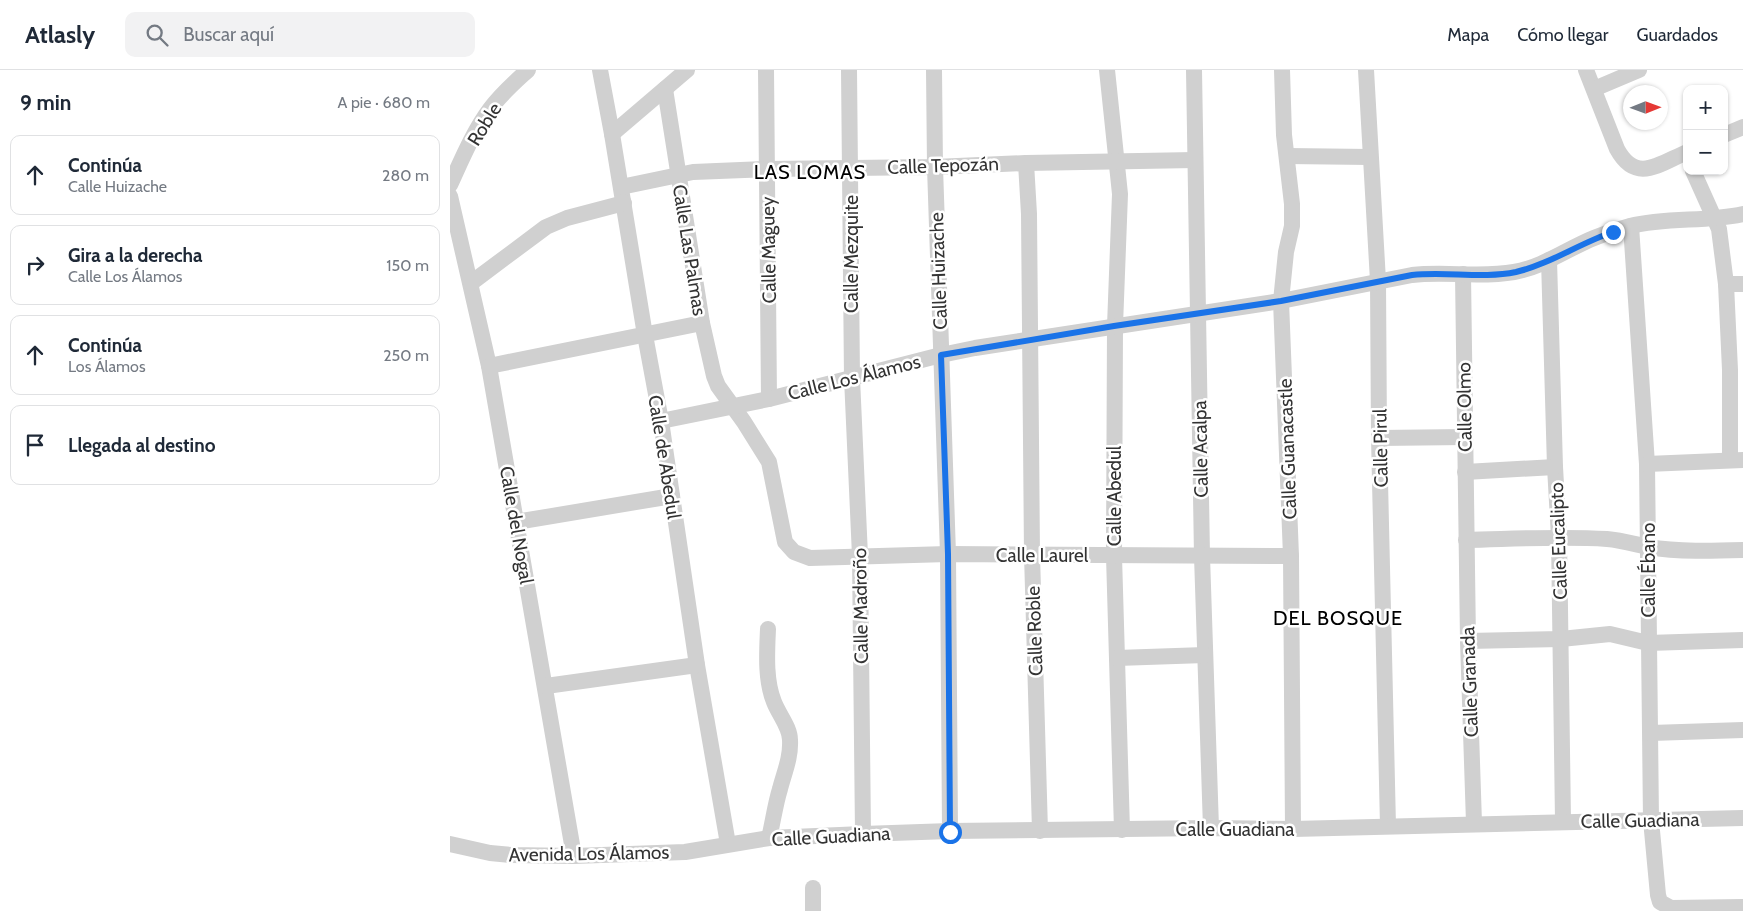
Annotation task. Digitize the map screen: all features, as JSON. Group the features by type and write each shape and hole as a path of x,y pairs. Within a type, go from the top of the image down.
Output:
{"street":[{"name":"Roble","path":"450,185 476,131 491,108 505,91 528,70"},
{"name":"Calle de Abedul","path":"600,70 661,422 697,666 728,844"},
{"path":"612,134 687,70"},
{"name":"Calle Maguey","path":"766,70 769,399"},
{"name":"Calle Mezquite","path":"849,70 852,378"},
{"name":"Calle Huizache","path":"934,70 935,167 948,554 950,832"},
{"name":"Calle Abedul","path":"1107,70 1120,202 1114,326 1114,556 1122,830"},
{"name":"Calle Acalpa","path":"1194,70 1202,556 1211,828"},
{"name":"Calle Guanacastle","path":"1282,70 1284,135 1292,204 1292,226 1286,252 1281,301 1291,556 1293,829"},
{"name":"Calle Pirul","path":"1366,70 1378,281 1379,438 1388,826"},
{"path":"1586,70 1617,149 1624,161 1639,169 1648,169 1683,155"},
{"path":"1594,90 1639,70"},
{"name":"Calle Las Palmas","path":"665,89 702,323 714,376 718,386 732,406"},
{"path":"1728,133 1743,127"},
{"path":"1287,156 1370,157"},
{"name":"Calle Tepozán","path":"470,282 546,227 622,195 678,175 693,172 1195,160"},
{"name":"Calle Roble","path":"1026,163 1029,214 1032,555 1040,831"},
{"path":"1647,464 1737,460 1736,370 1719,229 1695,175"},
{"name":"Calle del Nogal","path":"450,196 489,366 574,856"},
{"name":"Calle Los Álamos","path":"661,422 769,399 941,355 1114,326 1281,301 1378,281 1433,273 1502,274 1515,272 1549,260 1594,238 1631,226 1671,220 1715,218 1743,214"},
{"name":"Calle Ébano","path":"1631,226 1647,464 1651,820 1658,895 1660,902 1672,908 1743,907"},
{"name":"Calle Eucalipto","path":"1549,260 1559,537 1563,821"},
{"name":"Calle Olmo","path":"1463,274 1466,540"},
{"path":"1726,284 1743,284"},
{"path":"489,366 702,323"},
{"name":"Calle Madroño","path":"852,378 860,556 863,834"},
{"name":"Calle Laurel","path":"732,406 769,462 785,542 794,552 810,558 948,554 1291,556"},
{"path":"1379,438 1465,437"},
{"path":"1465,472 1555,467"},
{"path":"516,522 672,496"},
{"path":"1466,540 1559,537 1627,541 1648,547 1710,551 1743,550"},
{"name":"Calle Granada","path":"1466,540 1474,823"},
{"path":"768,629 768,678 773,700 788,730 790,739 788,762 770,838"},
{"path":"1468,642 1561,639 1610,634 1648,643 1743,640"},
{"path":"1117,658 1205,655"},
{"path":"546,686 697,666"},
{"path":"1651,733 1743,730"},
{"name":"Calle Guadiana","path":"728,844 770,838 863,834 1211,828 1293,829 1474,823 1743,818"},
{"name":"Avenida Los Álamos","path":"450,844 511,856 574,856 685,852 728,844"},
{"path":"813,888 813,911"}],"district":[{"name":"LAS LOMAS","path":"810,172"},
{"name":"DEL BOSQUE","path":"1338,618"}],"route":[{"path":"950,832 948,554 941,355 975,348 1281,301 1412,275 1433,273 1502,274 1515,272 1527,269 1594,238 1613,232"}]}
